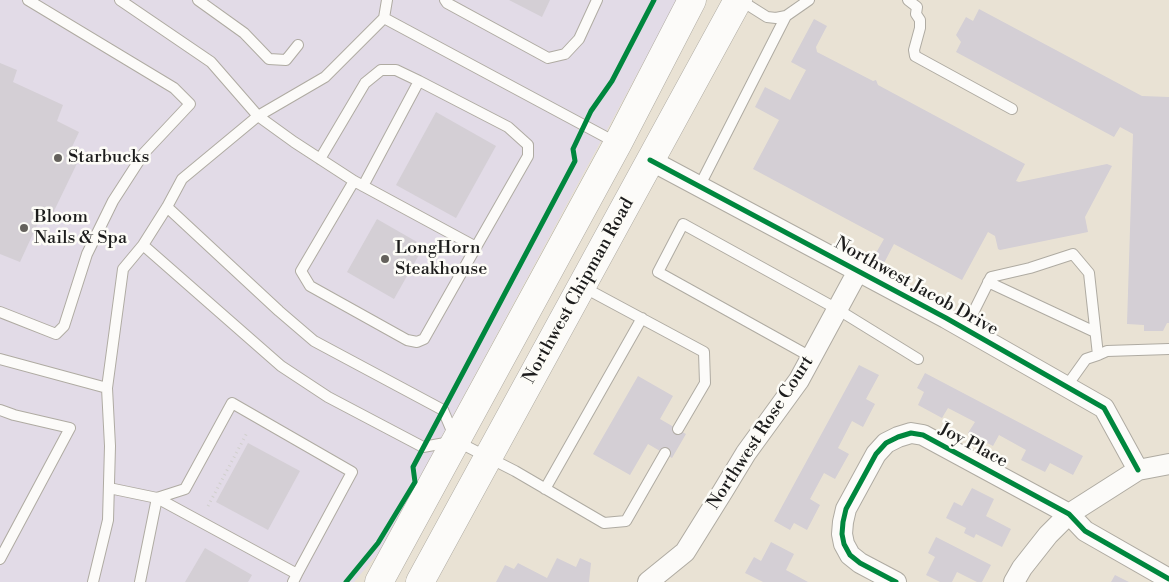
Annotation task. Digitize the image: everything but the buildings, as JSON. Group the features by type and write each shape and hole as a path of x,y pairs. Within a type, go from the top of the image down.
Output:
{"main road":[{"name":"Northwest Chipman Road","path":"379,582 618,143 692,0"},
{"name":"Northwest Chipman Road","path":"420,582 739,0"},
{"path":"649,84 642,135 650,160"}],"street":[{"name":"Northwest Jacob Drive","path":"650,160 965,329 1104,408 1138,470"},
{"name":"Northwest Rose Court","path":"648,582 685,552 724,491 746,452 799,380 858,271"},
{"name":"Joy Place","path":"896,582 860,563 850,555 844,544 842,534 843,522 846,509 876,454 886,443 911,433 923,435 1069,514 1084,531 1169,579"},
{"path":"1014,582 1022,568 1048,535 1069,514 1138,470 1169,464"}],"lane":[{"path":"120,0 211,62 258,116 294,142 359,184 476,247"},
{"path":"198,0 244,34 269,59 286,60 298,45"},
{"path":"93,582 108,520 110,446 107,388 123,269 143,245 182,179 258,116 325,76 384,18 387,0"},
{"path":"445,0 447,4 548,58 565,54 578,39 596,0"},
{"path":"739,0 768,17 776,18 786,16 809,0"},
{"path":"908,0 917,6 916,14 920,20 920,28 914,50 915,56 1012,108"},
{"path":"0,312 56,334 64,326 87,254 113,201 144,153 190,104 174,88 31,1"},
{"path":"699,187 786,16"},
{"path":"384,18 618,143"},
{"path":"320,159 365,83 381,70 396,70 419,81 508,127 528,145 528,156 424,339 417,342 407,340 310,286 301,271 359,184 419,81"},
{"path":"167,207 314,341 443,410 456,441"},
{"path":"811,357 658,272 683,224 837,309 918,358"},
{"path":"143,245 281,366 328,397 423,447 456,441 488,457 604,523 626,521 665,453"},
{"path":"965,329 991,277 1030,268 1073,254 1089,273 1098,355"},
{"path":"988,282 1096,332"},
{"path":"582,286 704,352 705,382 678,429"},
{"path":"545,489 642,318"},
{"path":"1066,387 1086,359 1107,352 1169,349"},
{"path":"0,359 107,388"},
{"path":"108,488 157,498 295,578 352,472 232,403 186,488 157,498"},
{"path":"0,410 70,428 0,559"},
{"path":"140,582 157,498"}],"path":[{"path":"208,506 248,431"}],"shaded area":[{"path":"0,0 677,0 380,551 354,582 0,582"}],"cycle path":[{"path":"346,582 378,543 415,482 413,467 575,161 573,149 591,111 612,81 654,0"},
{"path":"650,160 946,318 1104,408 1138,470"},
{"path":"896,582 860,563 850,555 844,544 842,534 843,522 846,509 876,454 886,443 911,433 923,435 1069,514 1085,531 1169,579"}],"place":[{"name":"Starbucks","path":"58,158"},
{"name":"Bloom Nails & Spa","path":"24,228"},
{"name":"LongHorn Steakhouse","path":"385,259"}]}
